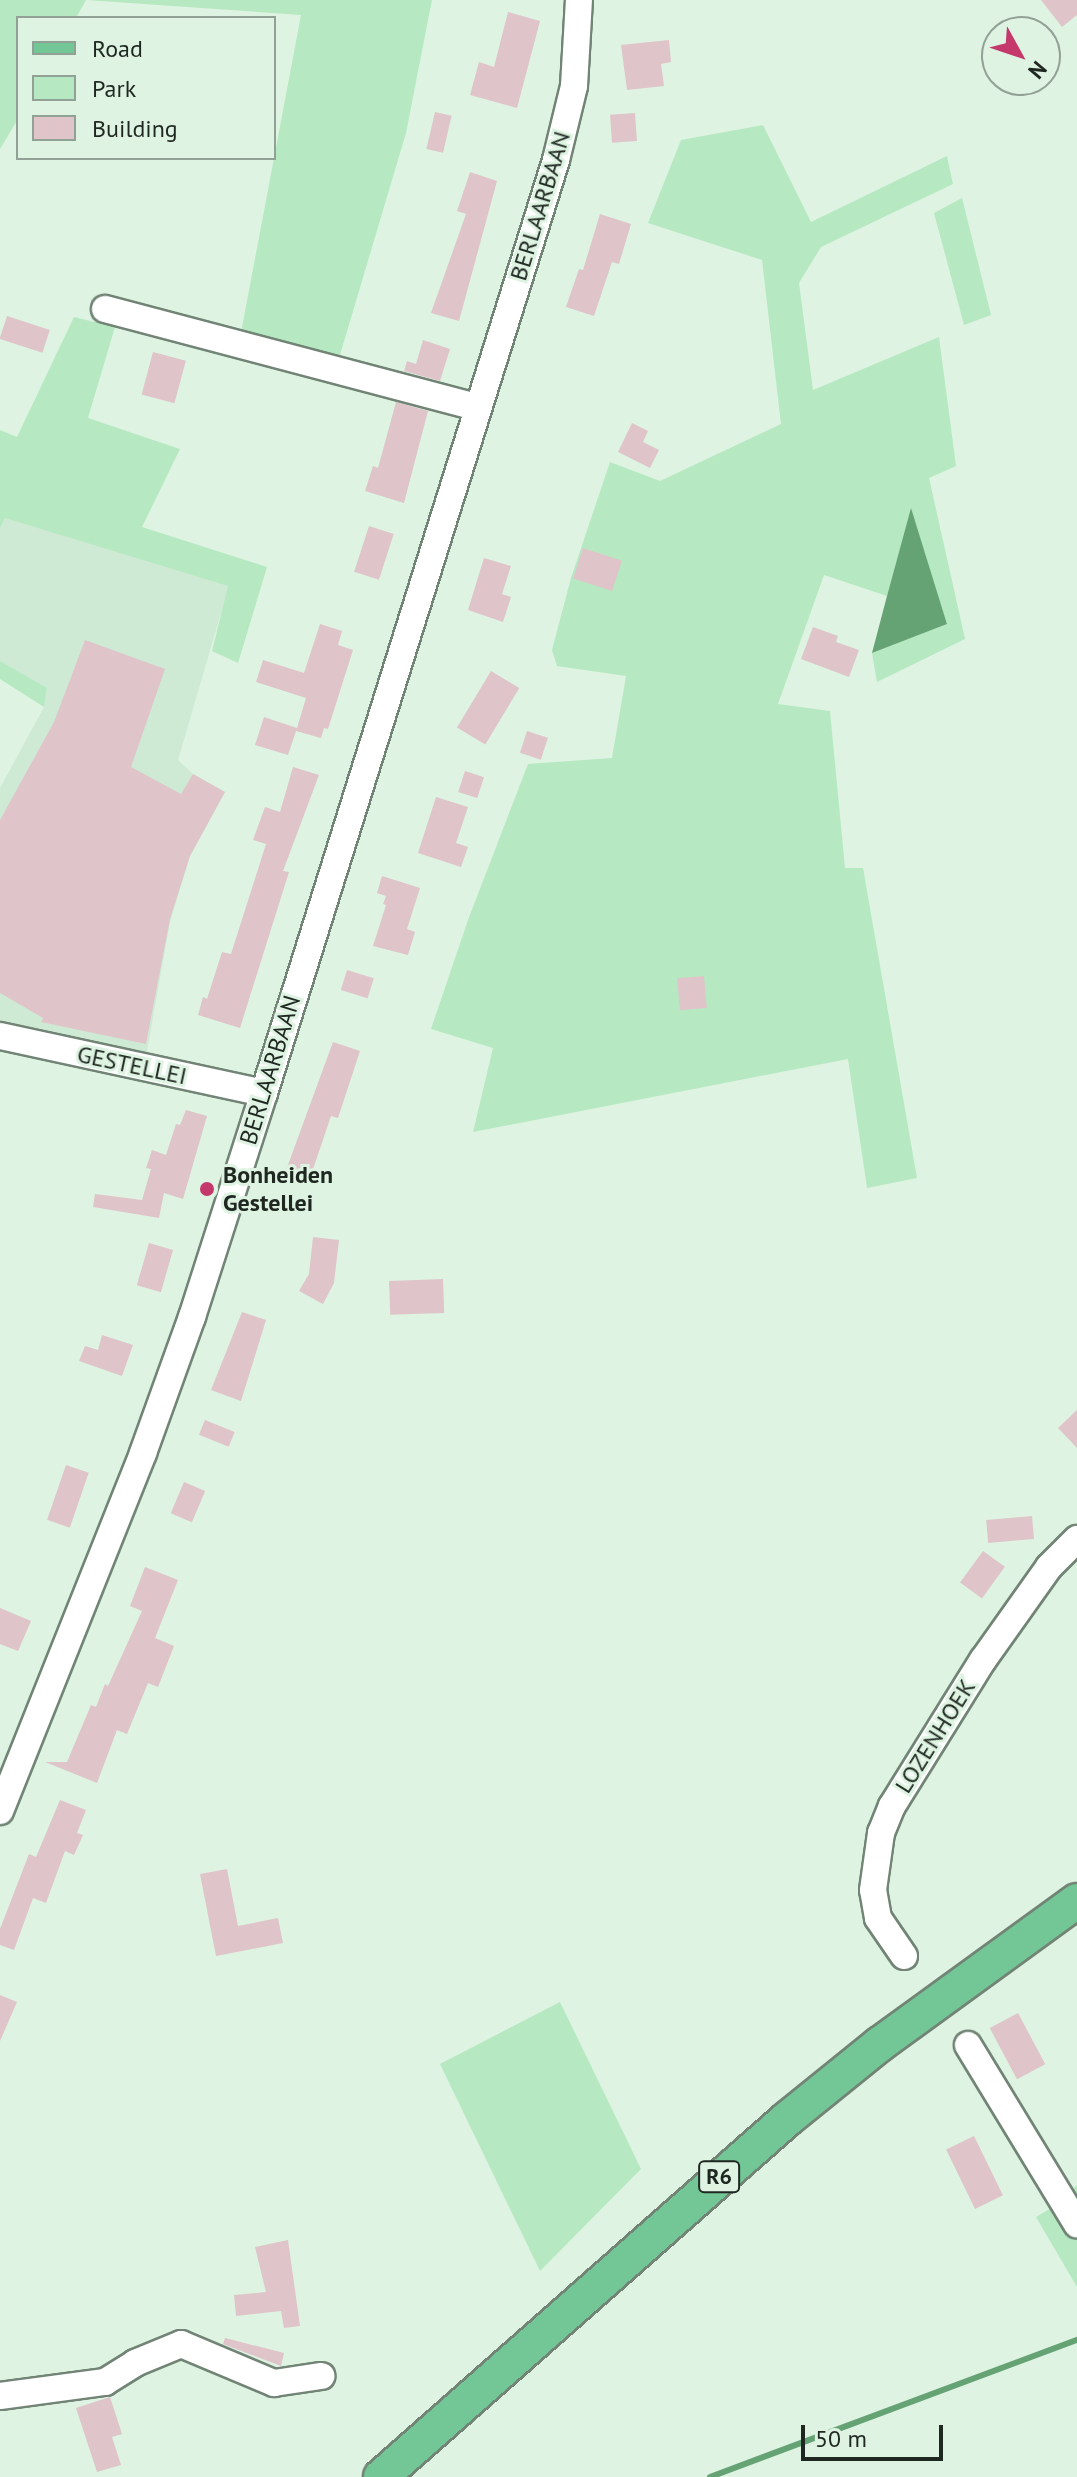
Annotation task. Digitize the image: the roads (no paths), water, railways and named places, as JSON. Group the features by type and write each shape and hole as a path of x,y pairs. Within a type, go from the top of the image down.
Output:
{"main road":[{"name":"R6","path":"381,2477 787,2119 880,2044 1077,1901"}],"street":[{"name":"BERLAARBAAN","path":"0,1811 143,1453 192,1317 264,1093 476,407 556,160 574,86 579,0"},
{"path":"105,309 476,407"},
{"name":"GESTELLEI","path":"0,1036 264,1093"},
{"name":"LOZENHOEK","path":"904,1956 878,1918 873,1890 881,1833 892,1806 983,1660 1049,1567 1077,1539"},
{"path":"968,2045 1077,2224"},
{"path":"0,2396 105,2382 135,2363 181,2344 274,2383 321,2376"}],"waterway":[{"path":"710,2477 1077,2340"}],"place":[{"name":"Bonheiden Gestellei","path":"207,1189"}]}
